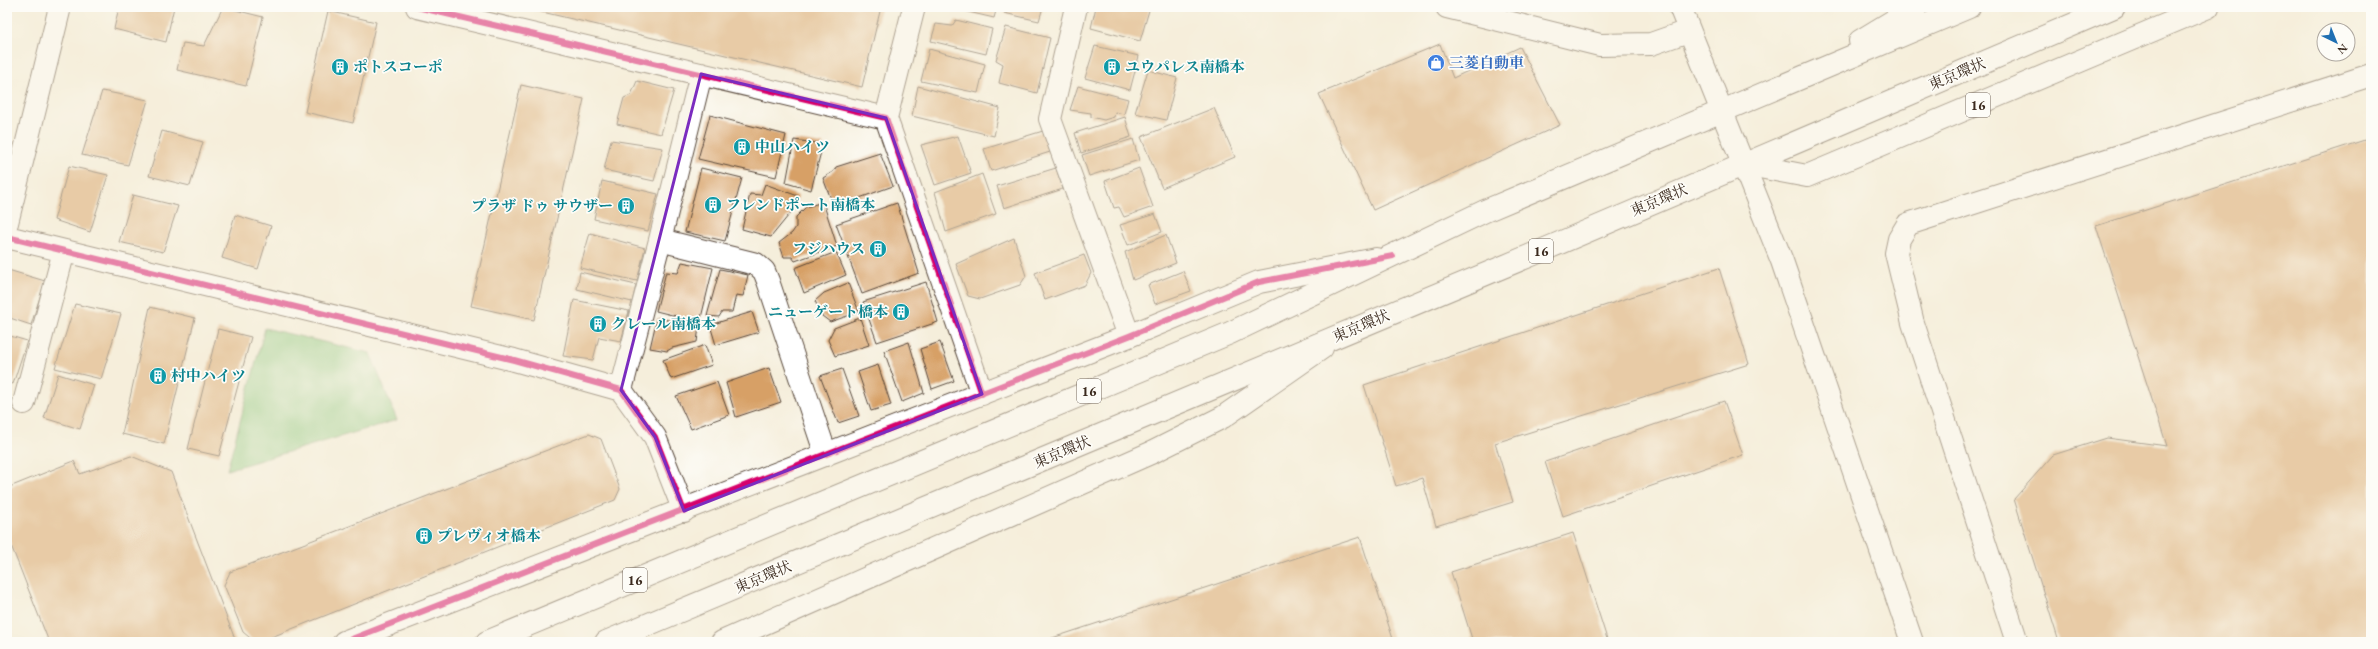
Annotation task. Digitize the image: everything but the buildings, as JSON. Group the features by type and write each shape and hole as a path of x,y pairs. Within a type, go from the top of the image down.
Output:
{"main road":[{"path":"7,223 60,7"},
{"path":"418,7 886,118"},
{"path":"914,7 886,118 982,394"},
{"path":"1076,7 1050,119 1129,336"},
{"path":"1447,7 1600,45 1651,44 1688,31"},
{"path":"1680,7 1688,31 1744,164 1782,261 1912,642"},
{"path":"1794,81 1916,7"},
{"name":"16","path":"487,642 1230,333 1485,211 1969,7"},
{"name":"東京環状","path":"606,642 1338,336 2114,7"},
{"name":"16","path":"1744,164 1807,176 2208,7"},
{"path":"621,390 701,74"},
{"path":"2017,642 1913,323 1896,254 1899,239 1908,224 2371,75"},
{"path":"7,237 514,360 621,390 655,436 684,512"},
{"path":"660,240 756,264 762,267 826,455"},
{"path":"24,403 64,250"},
{"path":"344,642 684,512 1129,336 1259,282 1393,256"},
{"path":"722,642 1153,452 1224,417 1338,336"}],"highlighted area":[{"path":"701,74 886,118 982,394 684,511 655,437 621,390"}],"green space":[{"path":"265,328 370,353 397,420 227,470"}],"cycle path":[{"path":"417,7 886,118 982,394"},
{"path":"7,237 514,360 621,390 655,437 684,511"},
{"path":"344,642 1129,336 1259,282 1393,256"}],"place":[{"name":"三菱自動車","path":"1436,63"},
{"name":"ポトスコーポ","path":"340,67"},
{"name":"ユウパレス南橋本","path":"1112,67"},
{"name":"中山ハイツ","path":"742,147"},
{"name":"フレンドポート南橋本","path":"713,205"},
{"name":"プラザ ドゥ サウザー","path":"626,206"},
{"name":"フジハウス","path":"878,249"},
{"name":"ニューゲート橋本","path":"901,312"},
{"name":"クレール南橋本","path":"598,324"},
{"name":"村中ハイツ","path":"158,376"},
{"name":"プレヴィオ橋本","path":"424,536"}]}
